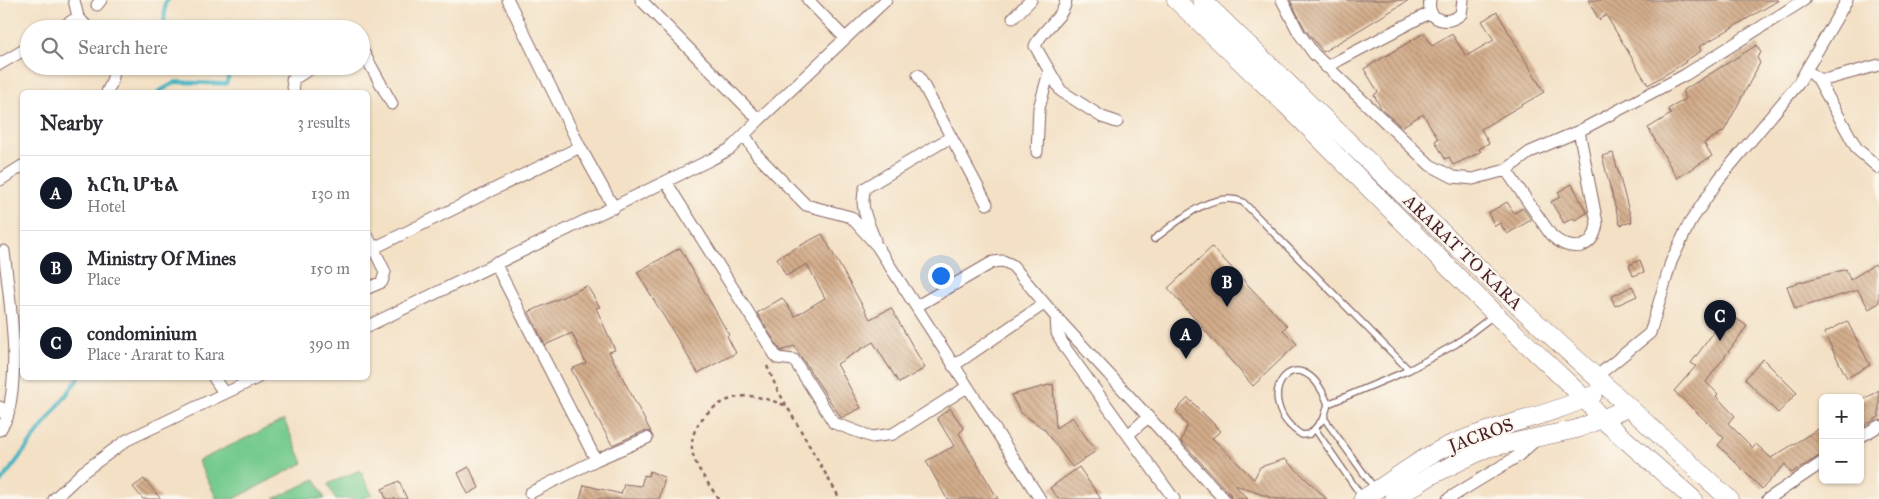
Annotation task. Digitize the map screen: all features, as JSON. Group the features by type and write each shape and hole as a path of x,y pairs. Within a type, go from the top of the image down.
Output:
{"main road":[{"name":"ARARAT TO KARA","path":"1176,0 1285,104 1495,314 1585,399 1602,419 1693,499"},
{"name":"ARARAT TO KARA","path":"1202,0 1435,226 1628,408 1728,499"},
{"name":"JACROS","path":"1367,496 1434,454 1461,440 1585,399 1602,383"},
{"name":"JACROS","path":"1394,499 1464,457 1487,448 1577,429 1628,408"}],"street":[{"path":"74,0 78,17 81,20"},
{"path":"508,0 580,147 614,208"},
{"path":"641,0 759,120"},
{"path":"808,0 845,38"},
{"path":"370,325 495,263 614,208 730,149 886,0"},
{"path":"1013,18 1031,0"},
{"path":"1066,0 1060,14 1040,34 1035,46 1061,90 1102,118 1117,122"},
{"path":"1282,0 1299,33 1326,67 1430,165 1453,177 1473,179 1506,170 1530,152 1579,130 1685,74 1804,0"},
{"path":"1430,0 1431,12 1437,18 1446,22 1454,20 1461,14 1463,0"},
{"path":"1602,383 1650,333 1672,262 1689,224 1719,179 1798,84 1847,0"},
{"path":"1326,67 1431,12"},
{"path":"73,20 78,17"},
{"path":"0,64 20,52"},
{"path":"370,64 392,104"},
{"path":"1818,79 1828,80 1879,66"},
{"path":"1807,70 1818,79 1856,149 1879,168"},
{"path":"1037,152 1038,108 1049,72"},
{"path":"108,90 113,75"},
{"path":"294,90 292,80 300,75"},
{"path":"918,75 988,204"},
{"path":"1506,170 1551,236 1560,244 1570,248 1588,243 1596,235 1597,223 1579,130"},
{"path":"745,135 757,155 806,205 851,217 877,246 1040,499"},
{"path":"877,246 862,208 862,197 865,188 951,137"},
{"path":"374,248 580,147"},
{"path":"0,180 20,167"},
{"path":"666,182 777,358 794,360 834,423 872,437 893,434 967,387"},
{"path":"370,241 385,272 385,278 382,282 370,287"},
{"path":"0,430 7,418 12,399 13,381 12,324 1,250"},
{"path":"917,306 992,262 1003,261 1012,265 1044,304 1224,499"},
{"path":"495,263 596,460"},
{"path":"953,366 1044,304"},
{"path":"1056,317 1057,333 1066,349 1174,499"},
{"path":"215,380 224,393"},
{"path":"54,499 84,472 127,440 253,380"},
{"path":"0,407 7,418"},
{"path":"1128,435 1148,417"},
{"path":"1864,435 1879,426"},
{"path":"530,493 596,460 647,438"},
{"path":"1448,499 1518,456 1537,438"},
{"path":"1768,499 1819,465"}],"lane":[{"path":"1154,239 1193,212 1221,199 1233,198 1243,202 1409,370"},
{"path":"1328,404 1409,370 1456,344 1495,314"},
{"path":"1295,370 1304,371 1322,387 1328,404 1324,418 1315,429 1310,434 1302,435 1284,418 1276,400 1279,384 1284,376 1295,370"},
{"path":"1324,418 1367,496"},
{"path":"1315,429 1367,496"}],"path":[{"path":"766,365 840,499"},
{"path":"718,499 694,456 693,441 697,425 712,408 733,399 750,396 787,406"}],"green space":[{"path":"284,420 303,463 234,499 217,499 198,461"},
{"path":"360,470 372,495 360,499 335,499 328,484"},
{"path":"315,479 325,499 274,499"}],"building":[{"path":"1290,0 1409,0 1323,52 1305,29"},
{"path":"1588,0 1779,0 1699,47 1701,51 1648,85 1606,15 1599,20"},
{"path":"1497,12 1544,92 1481,129 1489,143 1479,149 1481,152 1453,165 1449,157 1445,159 1435,141 1438,139 1423,114 1401,127 1381,108 1374,95 1378,92 1364,69 1424,33 1432,46 1452,34 1466,56 1494,40 1482,21"},
{"path":"1757,45 1761,53 1757,57 1760,63 1724,131 1704,143 1712,156 1677,178 1648,128 1671,114 1668,109 1686,99 1682,91"},
{"path":"1613,153 1632,222 1620,225 1602,156"},
{"path":"1572,184 1587,213 1575,220 1573,218 1564,223 1551,202 1560,197 1558,192"},
{"path":"1507,202 1514,213 1523,208 1531,220 1507,234 1500,223 1495,226 1488,213"},
{"path":"822,234 870,319 891,308 925,368 899,383 873,342 837,364 861,408 841,418 794,346 781,351 757,313 782,298 795,316 825,298 807,264 786,276 777,258"},
{"path":"1212,247 1287,326 1283,330 1297,344 1253,386 1168,288"},
{"path":"680,248 729,335 727,336 736,353 698,373 637,272"},
{"path":"1640,260 1644,272 1633,276 1629,265"},
{"path":"1875,264 1879,271 1879,303 1869,309 1858,290 1795,309 1787,286 1846,269 1850,280"},
{"path":"587,286 600,307 596,308 615,350 609,352 651,432 644,431 612,445 571,369 586,363 572,333 545,345 529,312"},
{"path":"1632,286 1637,296 1615,306 1611,297"},
{"path":"1728,313 1747,326 1706,382 1735,416 1728,423 1753,448 1756,444 1771,458 1819,428 1819,456 1791,473 1785,464 1762,489 1718,445 1724,438 1674,391 1696,366 1691,363"},
{"path":"1847,321 1870,365 1847,378 1824,333"},
{"path":"1763,359 1797,393 1778,413 1745,379"},
{"path":"1053,384 1056,428 1072,417 1096,451 1072,467 1044,429 1021,413 1011,395"},
{"path":"1879,390 1879,417 1864,426 1864,399"},
{"path":"1188,398 1221,431 1212,438 1254,479 1260,467 1285,459 1327,499 1275,499 1235,485 1248,499 1231,499 1230,494 1181,441 1187,426 1176,410"},
{"path":"950,408 964,429 959,433 998,499 947,499 926,461 954,446 937,418"},
{"path":"469,467 479,488 468,494 458,473"},
{"path":"1079,467 1101,499 1059,499 1050,488"},
{"path":"650,471 665,478 659,499 580,499 584,485 621,494 624,484 641,486 644,475 648,476"},
{"path":"144,479 161,499 143,499 133,487"},
{"path":"399,481 407,499 386,499 382,489"}],"waterway":[{"path":"164,20 165,3 168,0"},
{"path":"162,90 176,82 226,84 229,75"},
{"path":"0,483 77,380"}],"place":[{"name":"Ministry Of Mines","path":"1227,307"},
{"name":"condominium","path":"1720,341"},
{"name":"አርኪ ሆቴል","path":"1186,359"}]}
